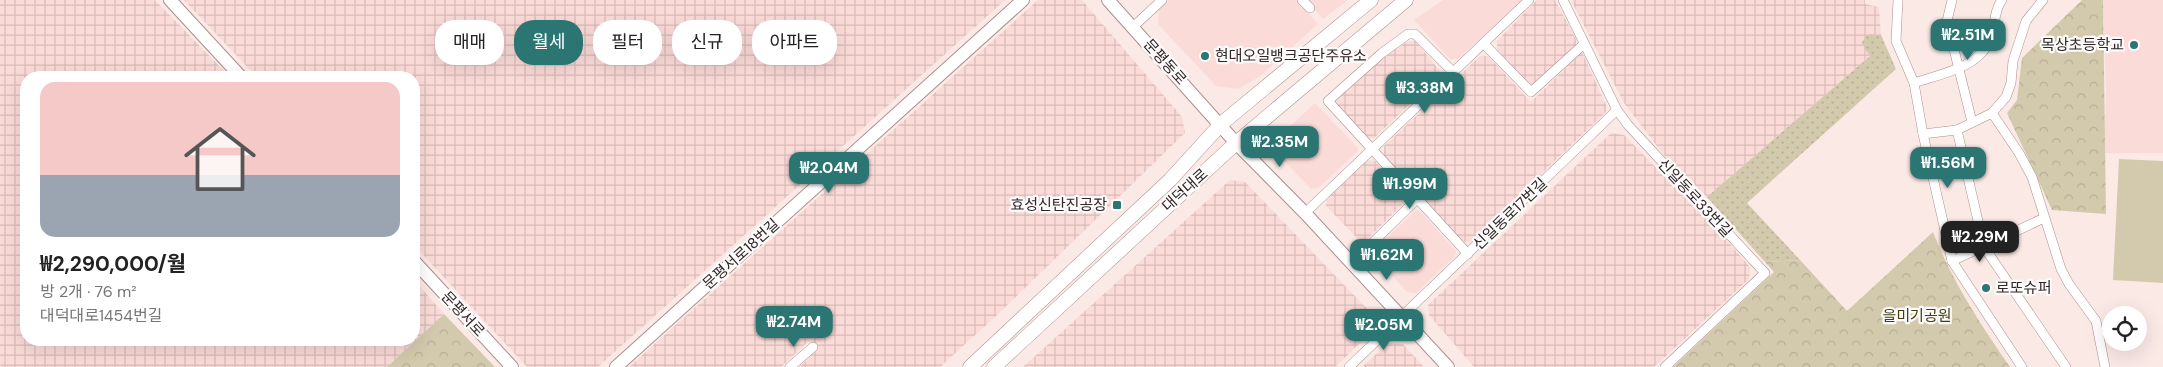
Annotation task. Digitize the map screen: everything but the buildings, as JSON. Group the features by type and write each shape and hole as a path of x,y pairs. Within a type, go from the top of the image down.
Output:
{"main road":[{"path":"170,0 236,71"},
{"name":"문평서로18번길","path":"616,367 1022,0"},
{"name":"문평동로","path":"1108,0 1236,143 1305,212 1448,367"},
{"name":"대덕대로","path":"970,367 1170,180 1221,124 1370,0"},
{"name":"대덕대로","path":"994,367 1236,143 1406,0"},
{"name":"문평서로","path":"420,268 512,367"}],"street":[{"path":"1133,27 1162,0"},
{"path":"1302,0 1310,8"},
{"path":"1305,212 1529,0"},
{"name":"신일동로33번길","path":"1563,0 1617,110 1628,125 1765,273 1665,367"},
{"path":"1898,0 1896,42 1914,83 1923,134 1952,261 2022,367"},
{"path":"1952,0 1947,21 1957,68 1972,122"},
{"path":"1914,83 1971,62 1984,52 1991,38 2002,0"},
{"path":"1923,134 1957,130 1992,113 2006,96 2011,83 2013,61 2026,21 2044,0"},
{"path":"1452,72 1415,34 1408,34 1382,53 1328,101 1416,200 1468,254"},
{"path":"1484,44 1531,92 1584,44"},
{"name":"신일동로17번길","path":"1349,367 1617,110"},
{"path":"1992,113 2027,167 2061,269 2069,284 2096,321 2105,367"},
{"path":"1957,130 1984,247 2066,367"},
{"path":"1352,263 1416,200"},
{"path":"1952,261 2044,218"},
{"path":"790,367 813,346"}],"shaded area":[{"path":"0,0 155,0 224,71 20,71 20,346 410,346 387,367 2,367 0,365"},
{"path":"184,0 1005,0 598,367 527,367 420,251 420,71 251,71"},
{"path":"1038,0 1082,0 1182,117 1185,133 996,316 940,367 799,367 818,349 810,340 781,367 629,367"},
{"path":"1168,0 1297,0 1318,24 1259,77 1238,89 1216,86 1158,24 1159,9"},
{"path":"1307,0 1348,0 1323,19"},
{"path":"1443,0 1523,0 1458,59 1450,59 1414,20"},
{"path":"1537,0 1555,0 1576,39 1576,45 1535,84 1528,85 1497,50 1497,41"},
{"path":"1571,0 1865,0 1865,4 1879,7 1881,35 1871,34 1865,49 1870,56 1707,197 1664,155 1624,103"},
{"name":"목상초등학교","path":"2103,0 2163,0 2163,153 2104,153 2106,90"},
{"path":"1409,41 1415,41 1440,71 1440,76 1374,138 1367,138 1336,104 1335,99 1387,54"},
{"path":"1582,52 1606,105 1606,112 1470,242 1464,242 1384,158 1384,146 1480,56 1488,56 1531,102"},
{"path":"1315,103 1357,147 1358,151 1318,188 1311,189 1277,154 1278,138"},
{"path":"1611,133 1624,135 1724,237 1750,267 1749,279 1654,367 1474,367 1429,315 1428,305"},
{"path":"1367,160 1375,161 1405,195 1406,201 1366,240 1358,239 1326,206 1327,199"},
{"path":"1230,180 1245,182 1375,317 1376,328 1335,367 1023,367"},
{"path":"1416,210 1420,211 1456,251 1455,256 1416,293 1407,292 1374,256 1373,251"},
{"path":"420,287 444,314 420,336"},
{"path":"1388,343 1403,344 1424,367 1362,367"}],"green space":[{"path":"2082,0 2103,0 2106,214 2052,210 2007,113 2017,100 2022,58"},
{"path":"1871,34 1881,35 1896,69 1747,203 1800,260 1765,262 1707,197 1870,56 1862,42 1866,36"},
{"path":"2119,159 2163,161 2163,283 2113,280"},
{"name":"을미기공원","path":"1933,232 1967,302 2010,367 1673,367 1774,272 1765,262 1800,260 1847,311"},
{"path":"444,314 495,367 387,367 410,346 420,346 420,336"}],"place":[{"name":"목상초등학교","path":"2134,45"},
{"name":"현대오일뱅크공단주유소","path":"1205,56"},
{"name":"효성신탄진공장","path":"1117,205"},
{"name":"로또슈퍼","path":"1986,288"}]}
